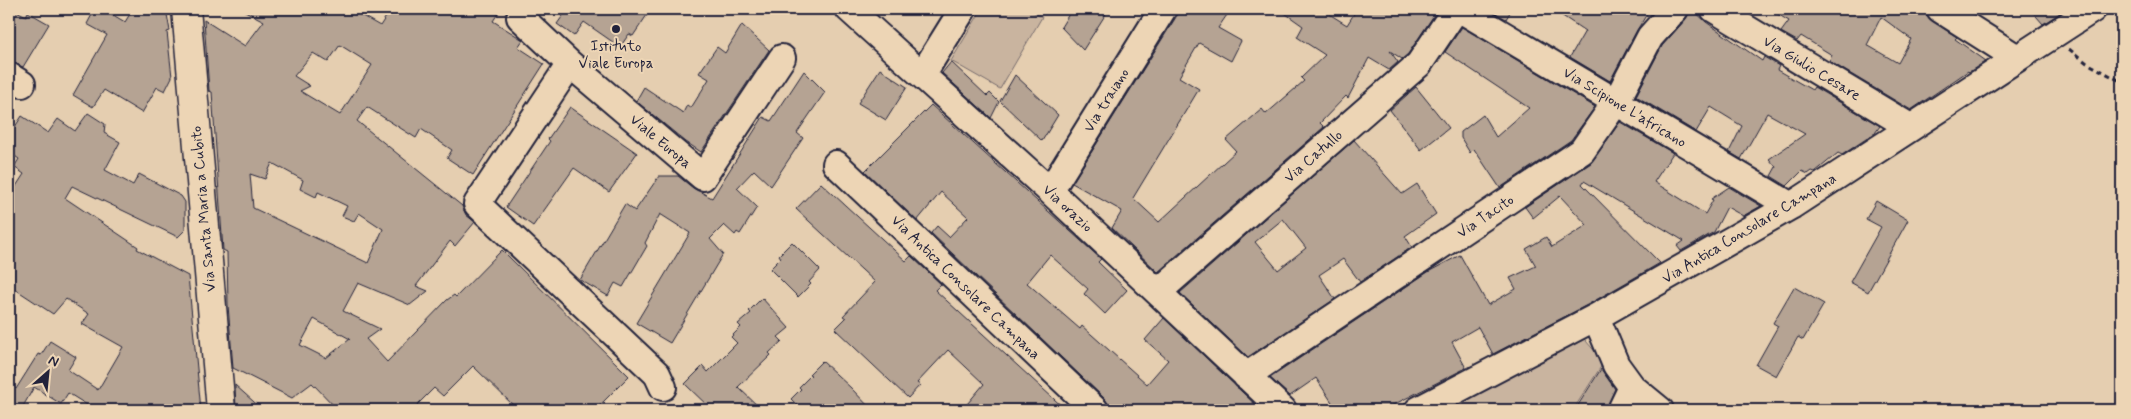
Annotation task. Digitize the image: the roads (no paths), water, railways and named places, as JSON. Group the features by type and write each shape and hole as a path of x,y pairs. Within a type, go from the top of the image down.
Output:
{"main road":[{"name":"Via Santa Maria a Cubito","path":"186,9 221,410"}],"street":[{"name":"Viale Europa","path":"525,9 520,17 570,64 703,177 782,58"},
{"name":"Via orazio","path":"849,9 886,40 1050,191 1283,410"},
{"path":"922,75 963,9"},
{"name":"Via traiano","path":"1050,191 1163,9"},
{"name":"Via Catullo","path":"1158,292 1419,64 1456,9"},
{"name":"Via Scipione L'africano","path":"1460,9 1791,206"},
{"name":"Via Tacito","path":"1246,376 1582,151 1616,102 1650,36 1675,9"},
{"name":"Via Giulio Cesare","path":"1714,9 1910,127"},
{"path":"1940,9 2017,58"},
{"name":"Via Antica Consolare Campana","path":"1418,410 1596,317 1791,206 2093,9"},
{"path":"570,64 477,204 657,374 663,387"},
{"name":"Via Antica Consolare Campana","path":"836,164 1095,410"},
{"path":"1596,317 1616,366 1632,387 1660,410"},
{"path":"1620,410 1632,387"}],"place":[{"name":"Istituto Viale Europa","path":"616,29"}]}
